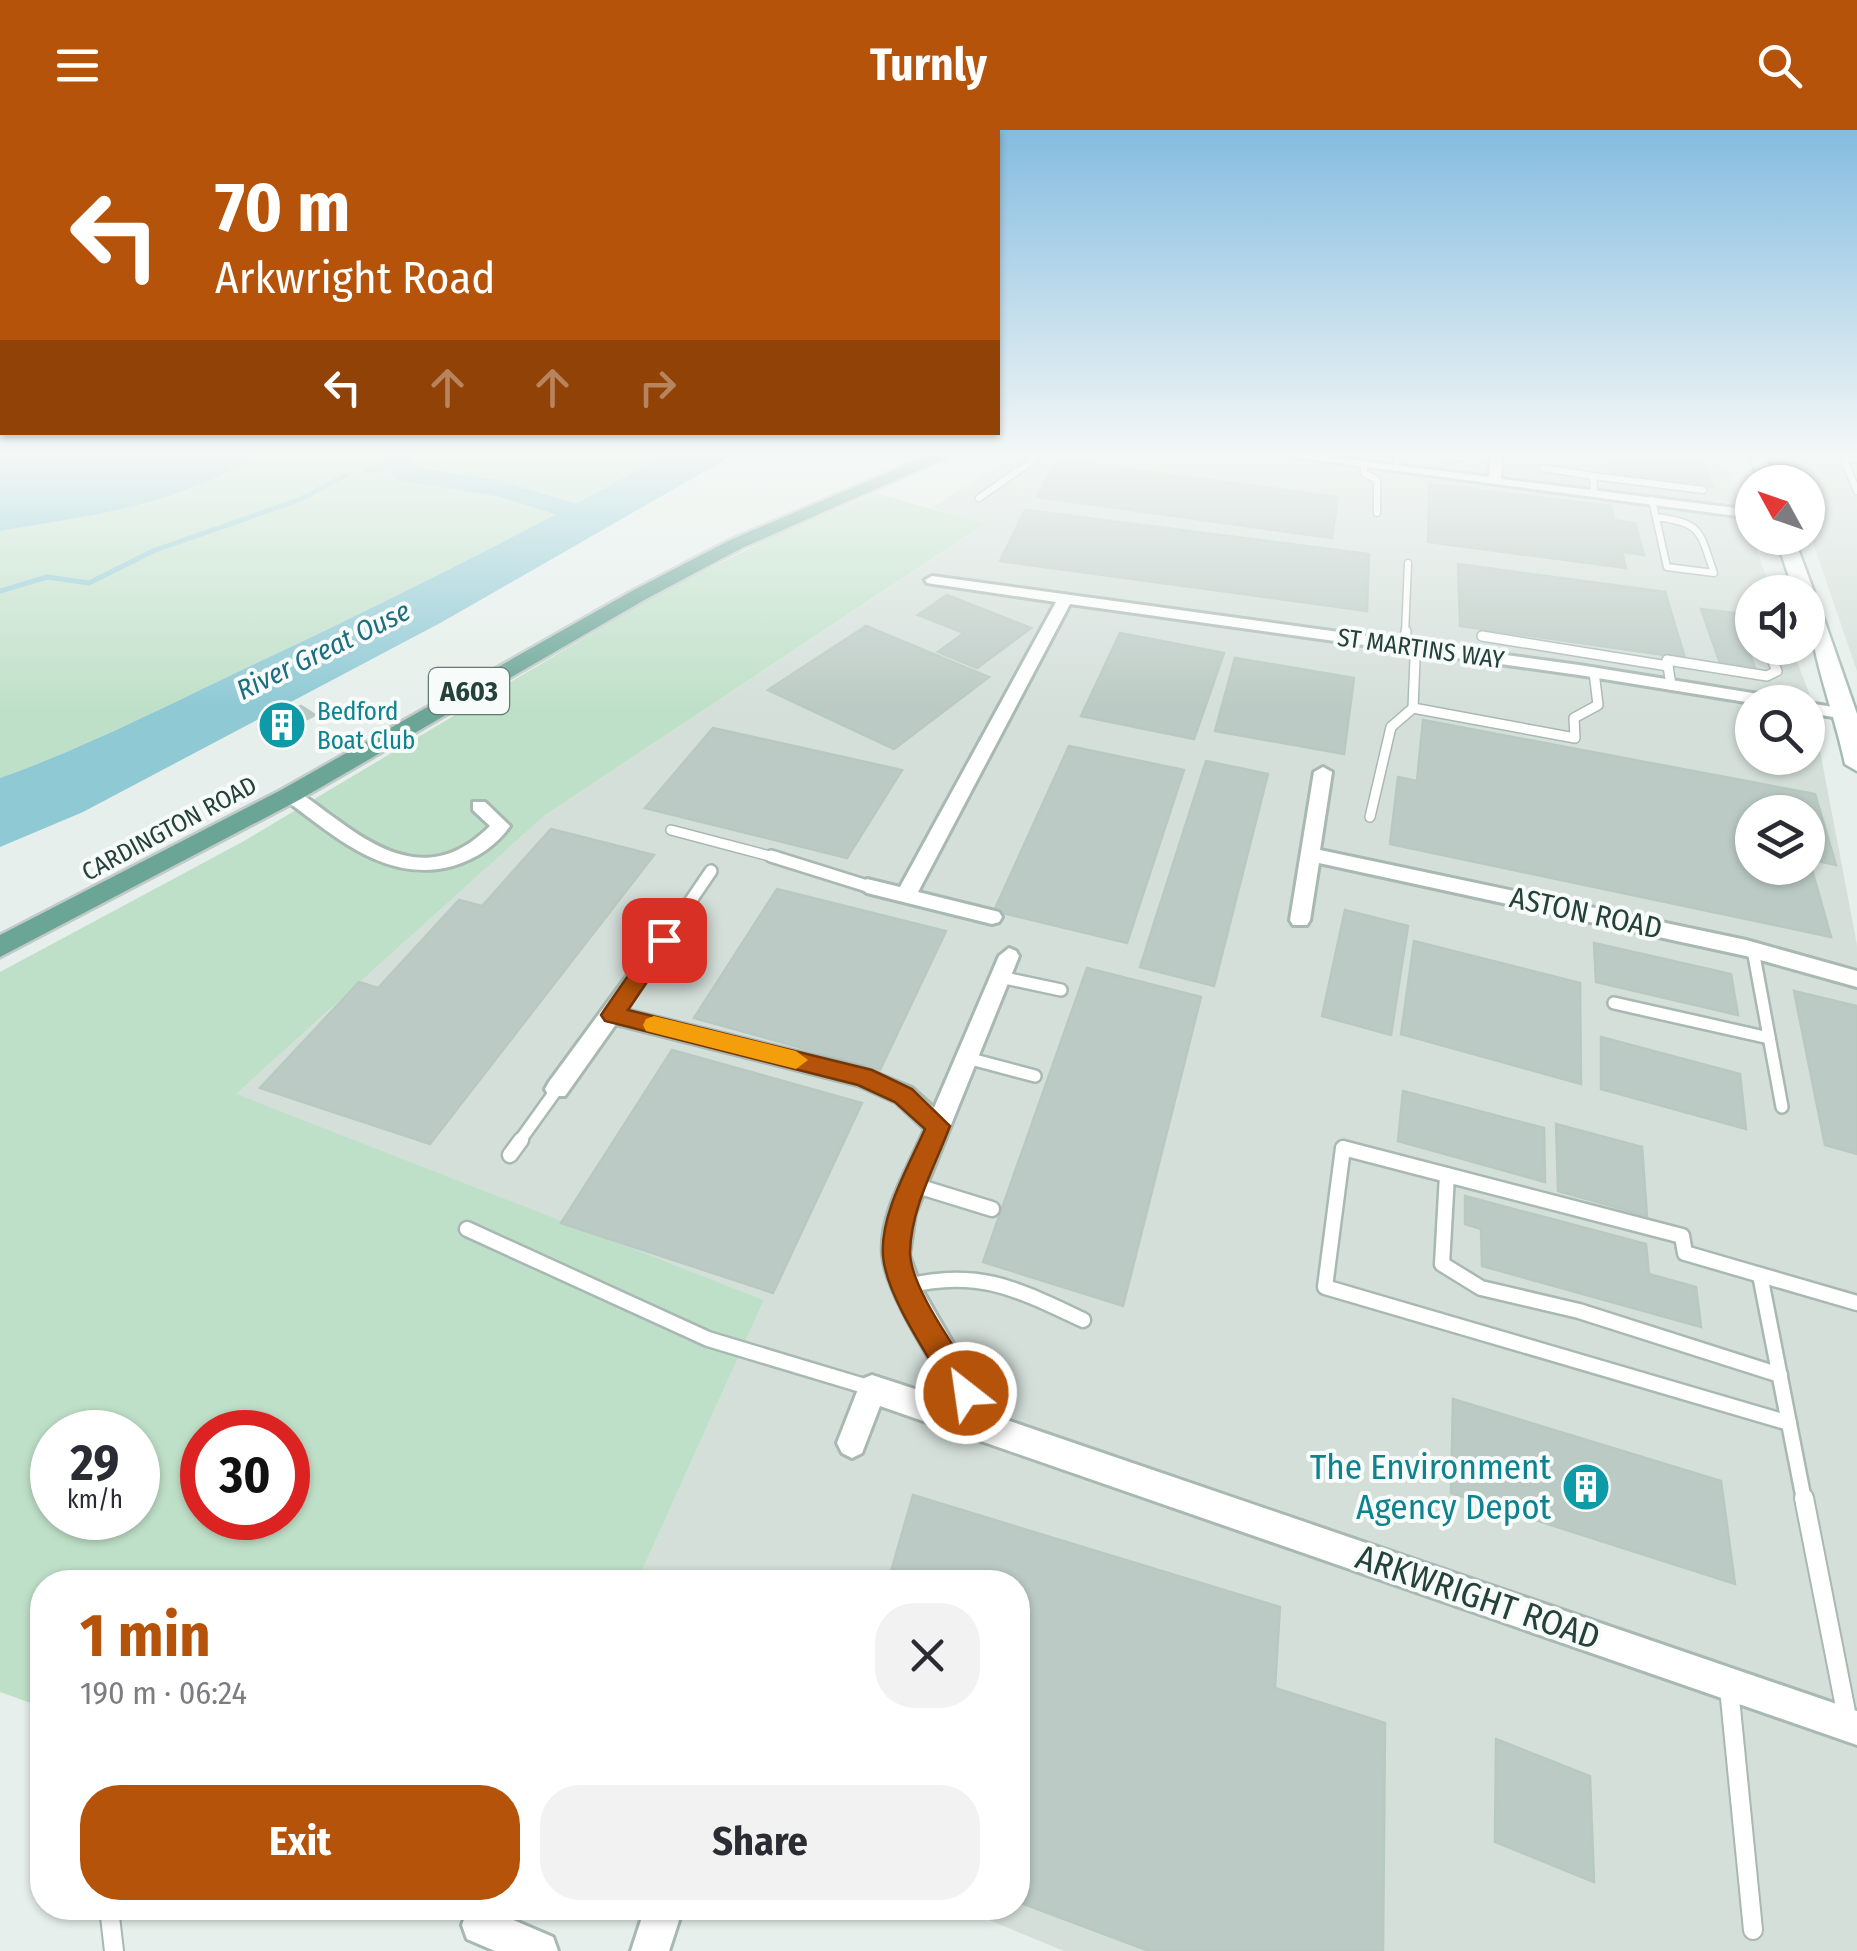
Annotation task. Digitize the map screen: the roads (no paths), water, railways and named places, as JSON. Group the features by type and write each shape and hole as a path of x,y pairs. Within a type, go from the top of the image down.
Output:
{"main road":[{"name":"CARDINGTON ROAD","path":"0,946 290,795 639,594 747,539"}],"street":[{"name":"ST MARTINS WAY","path":"932,580 1410,652 1594,672 1735,695"},
{"path":"906,895 1065,599"},
{"path":"1825,652 1846,714 1857,764"},
{"path":"1825,711 1846,714"},
{"path":"1300,920 1323,772"},
{"path":"290,795 390,864 414,868 441,864 492,838 501,826 479,806"},
{"name":"ASTON ROAD","path":"1312,855 1753,950 1857,979"},
{"path":"867,886 992,917"},
{"path":"557,1089 664,940"},
{"path":"985,1426 907,1286 896,1256 902,1214 1005,966"},
{"path":"612,1015 863,1077 904,1096 938,1126"},
{"path":"852,1443 872,1389"},
{"name":"ARKWRIGHT ROAD","path":"872,1389 1853,1727"},
{"path":"650,1951 660,1920"},
{"path":"481,1926 539,1951"}],"lane":[{"path":"1661,539 1667,567 1714,573 1702,539"},
{"path":"1370,817 1391,727 1412,708 1408,563"},
{"path":"1482,636 1668,666"},
{"path":"1670,685 1666,660 1767,676 1777,671 1774,665"},
{"path":"1412,708 1576,738 1574,718 1598,705 1594,672"},
{"path":"671,830 832,872 867,886"},
{"path":"664,940 712,872"},
{"path":"1753,950 1782,1107"},
{"path":"1005,966 1062,990"},
{"path":"1614,1003 1770,1038"},
{"path":"966,1058 1035,1076"},
{"path":"510,1155 557,1089"},
{"path":"1789,1423 1325,1287 1343,1148 1682,1236 1686,1252 1857,1303"},
{"path":"1448,1175 1442,1264 1481,1288 1579,1311 1780,1375"},
{"path":"914,1185 992,1209"},
{"path":"466,1229 708,1339 872,1389"},
{"path":"1760,1275 1853,1727"},
{"path":"907,1286 932,1278 984,1276 1083,1320"},
{"path":"1729,1684 1753,1930"},
{"path":"110,1920 114,1951"}],"water":[{"name":"River Great Ouse","path":"508,539 587,539 442,622 83,812 0,847 0,778 124,726"}],"waterway":[{"path":"0,591 47,577 89,583 153,551 187,539"}],"place":[{"name":"Bedford Boat Club","path":"282,725"},
{"name":"The Environment Agency Depot","path":"1586,1487"}]}
